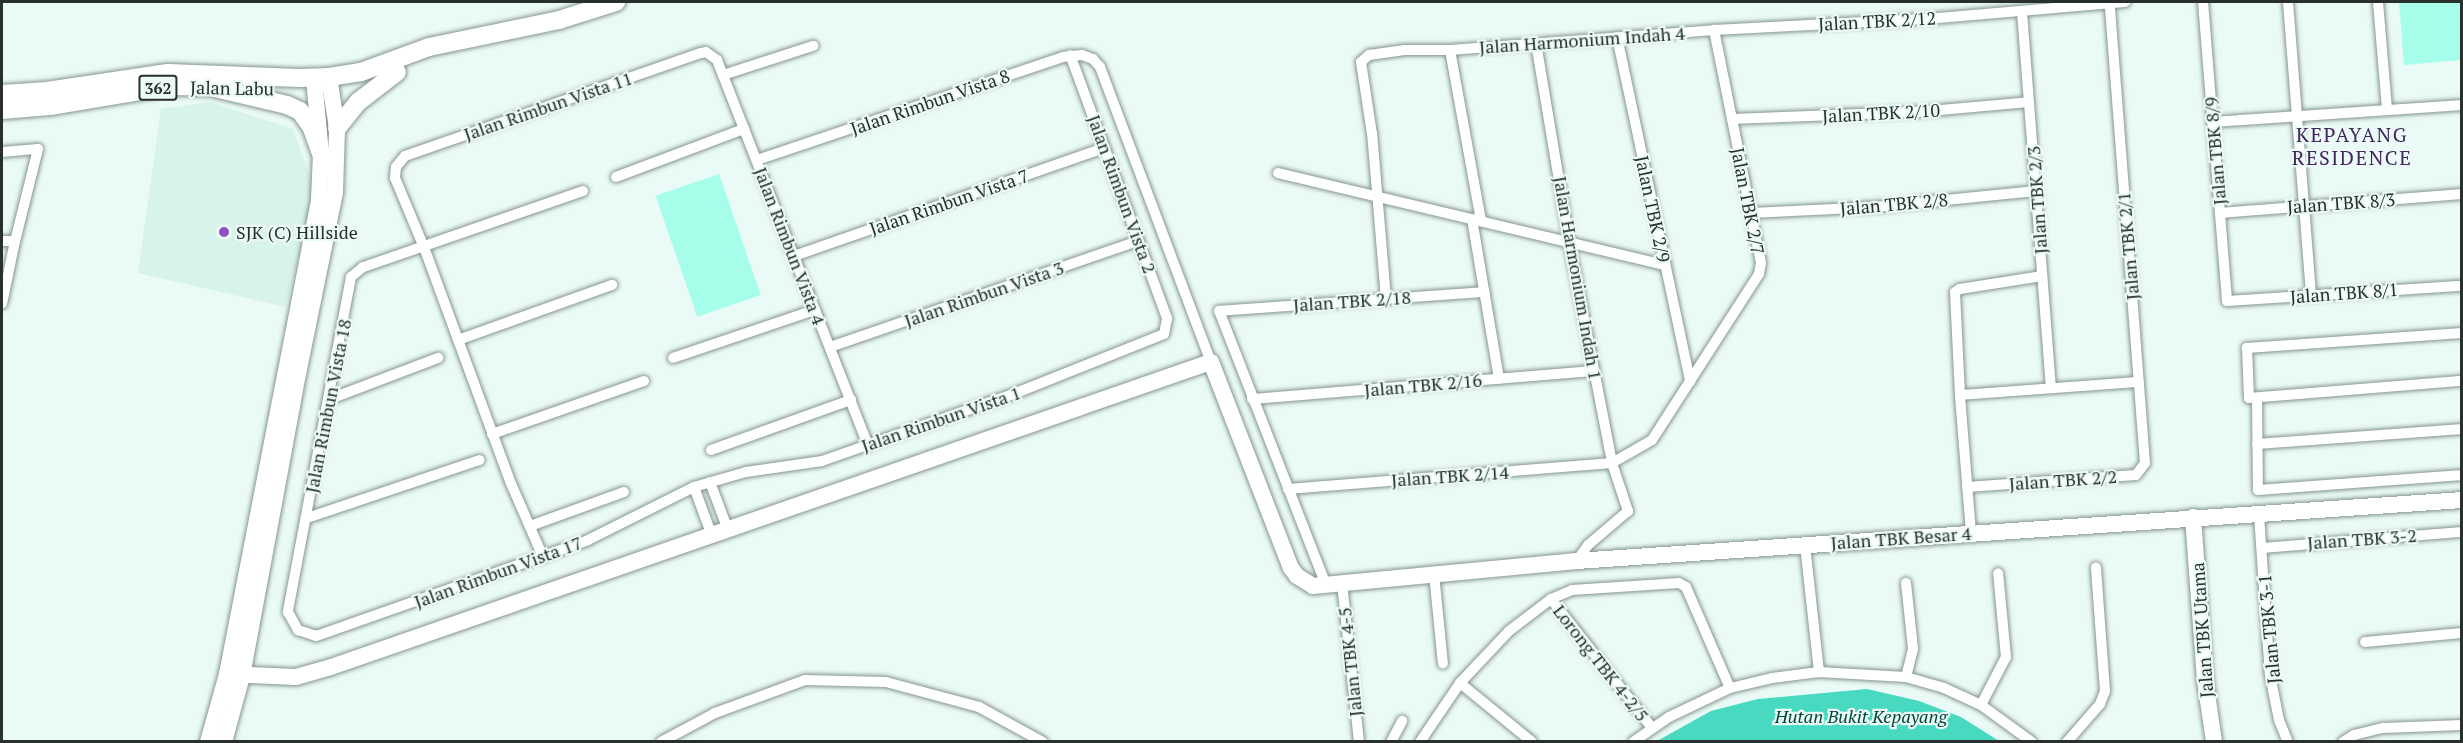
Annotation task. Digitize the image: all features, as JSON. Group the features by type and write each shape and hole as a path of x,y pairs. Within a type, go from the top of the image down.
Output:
{"main road":[{"name":"Jalan Labu","path":"2,94 47,91 168,73 323,83 361,72 429,47 559,20 616,2"},
{"name":"Jalan Labu","path":"2,110 50,106 169,86 323,83 398,72 430,60 454,43"},
{"path":"337,128 358,102 398,72"},
{"path":"210,87 287,105 300,111 311,126 321,154"}],"street":[{"path":"2110,3 2126,2"},
{"name":"Jalan TBK 8/9","path":"2203,2 2227,301"},
{"path":"2288,2 2311,295"},
{"path":"2378,2 2387,110"},
{"name":"Jalan TBK 2/12","path":"1714,30 1922,19 2110,3"},
{"name":"Jalan TBK 2/1","path":"2110,3 2139,382"},
{"name":"Jalan TBK 2/3","path":"2022,12 2051,388"},
{"name":"Jalan Harmonium Indah 4","path":"1376,197 1372,134 1361,62 1372,54 1714,30"},
{"name":"Jalan TBK 2/7","path":"1612,463 1652,440 1759,273 1761,263 1714,30"},
{"name":"Jalan TBK 2/9","path":"1617,37 1690,381"},
{"name":"Jalan Harmonium Indah 1","path":"1536,43 1569,241 1612,463 1628,511 1621,520 1588,545 1577,561"},
{"path":"723,75 813,46"},
{"path":"1450,50 1477,220 1484,292 1499,379"},
{"name":"Jalan Rimbun Vista 4","path":"706,52 717,60 868,445"},
{"name":"Jalan Rimbun Vista 11","path":"423,245 395,178 396,167 405,156 706,52"},
{"path":"1071,55 1093,58 1100,68 1210,362 1291,568 1297,576 1313,586 1334,584"},
{"name":"Jalan Rimbun Vista 2","path":"1071,55 1167,318 1164,334"},
{"name":"Jalan Rimbun Vista 8","path":"757,160 1071,55"},
{"path":"306,299 335,192 337,128 323,83"},
{"path":"224,741 306,299 319,199 323,83"},
{"name":"Jalan TBK 2/10","path":"1732,119 1923,112 2029,102"},
{"path":"2212,122 2462,105"},
{"path":"616,177 744,129"},
{"name":"Jalan Rimbun Vista 7","path":"794,256 1105,148"},
{"path":"2,152 38,149 2,304"},
{"path":"1278,173 1665,265"},
{"path":"543,557 492,434 423,245 584,191"},
{"name":"Jalan TBK 2/8","path":"1751,213 1871,207 2036,191"},
{"name":"Jalan TBK 8/3","path":"2220,213 2462,194"},
{"path":"1376,197 1386,298"},
{"path":"2,241 15,241"},
{"name":"Jalan Rimbun Vista 3","path":"830,347 1138,241"},
{"name":"Jalan Rimbun Vista 18","path":"288,612 330,399 351,277 363,267 423,245"},
{"path":"1971,533 1960,395 1955,292 1960,288 2043,276"},
{"path":"459,340 612,285"},
{"name":"Jalan TBK 8/1","path":"2227,301 2462,286"},
{"name":"Jalan TBK 2/18","path":"1220,311 1484,292"},
{"path":"673,358 815,310"},
{"name":"Jalan TBK 4-5","path":"1220,311 1288,489 1334,584 1359,741"},
{"path":"2462,333 2247,348 2249,398 2462,381"},
{"name":"Jalan Rimbun Vista 1","path":"710,482 746,472 822,461 1016,393 1164,334"},
{"path":"330,399 438,358"},
{"path":"235,675 296,677 331,667 1210,362"},
{"name":"Jalan TBK 2/16","path":"1252,399 1594,371"},
{"path":"492,434 644,381"},
{"path":"1960,395 2139,382"},
{"name":"Jalan TBK 2/2","path":"1967,487 2136,475 2145,463 2139,382"},
{"path":"2257,398 2258,490 2462,475"},
{"path":"711,450 851,400"},
{"path":"2258,444 2462,429"},
{"path":"307,518 478,460"},
{"name":"Jalan TBK 2/14","path":"1288,489 1612,463"},
{"path":"710,482 728,530"},
{"name":"Jalan Rimbun Vista 17","path":"288,612 298,630 316,636 588,540 659,502 710,482"},
{"path":"694,487 712,536"},
{"path":"530,526 624,492"},
{"name":"Jalan TBK Besar 4","path":"1334,584 1577,561 2462,500"},
{"name":"Jalan TBK 3-1","path":"2259,515 2270,675 2279,720 2288,741"},
{"name":"Jalan TBK Utama","path":"2193,517 2206,700 2214,741"},
{"name":"Jalan TBK 3-2","path":"2262,548 2462,532"},
{"path":"1805,545 1819,672"},
{"path":"2067,741 2100,704 2106,691 2096,567"},
{"path":"1981,705 2006,657 1998,573"},
{"path":"1434,574 1443,664"},
{"path":"1420,741 1460,683 1509,632 1551,598 1572,590 1679,583 1686,587 1730,688"},
{"path":"1906,583 1913,649 1906,677"},
{"name":"Lorong TBK 4-2/5","path":"1551,598 1652,728"},
{"path":"2365,642 2462,633"},
{"path":"1633,741 1687,708 1730,688 1772,678 1819,672 1906,677 1944,688 1981,705 2032,741"},
{"path":"208,741 235,675"},
{"path":"660,741 715,713 805,680 886,682 978,707 1043,741"},
{"path":"1460,683 1532,741"},
{"path":"1391,741 1402,721"},
{"path":"2343,741 2354,735 2383,728 2462,725"}],"shaded area":[{"name":"SJK (C) Hillside","path":"210,102 293,129 315,190 286,307 138,273 161,109"}],"green space":[{"path":"2399,2 2461,2 2461,60 2404,65"},
{"path":"719,174 761,295 697,317 656,196"},
{"name":"Hutan Bukit Kepayang","path":"1867,689 1919,701 1961,717 1999,741 1657,741 1711,711 1758,699"}],"place":[{"name":"SJK (C) Hillside","path":"224,232"}],"district":[{"name":"KEPAYANG RESIDENCE","path":"2352,146"}]}
